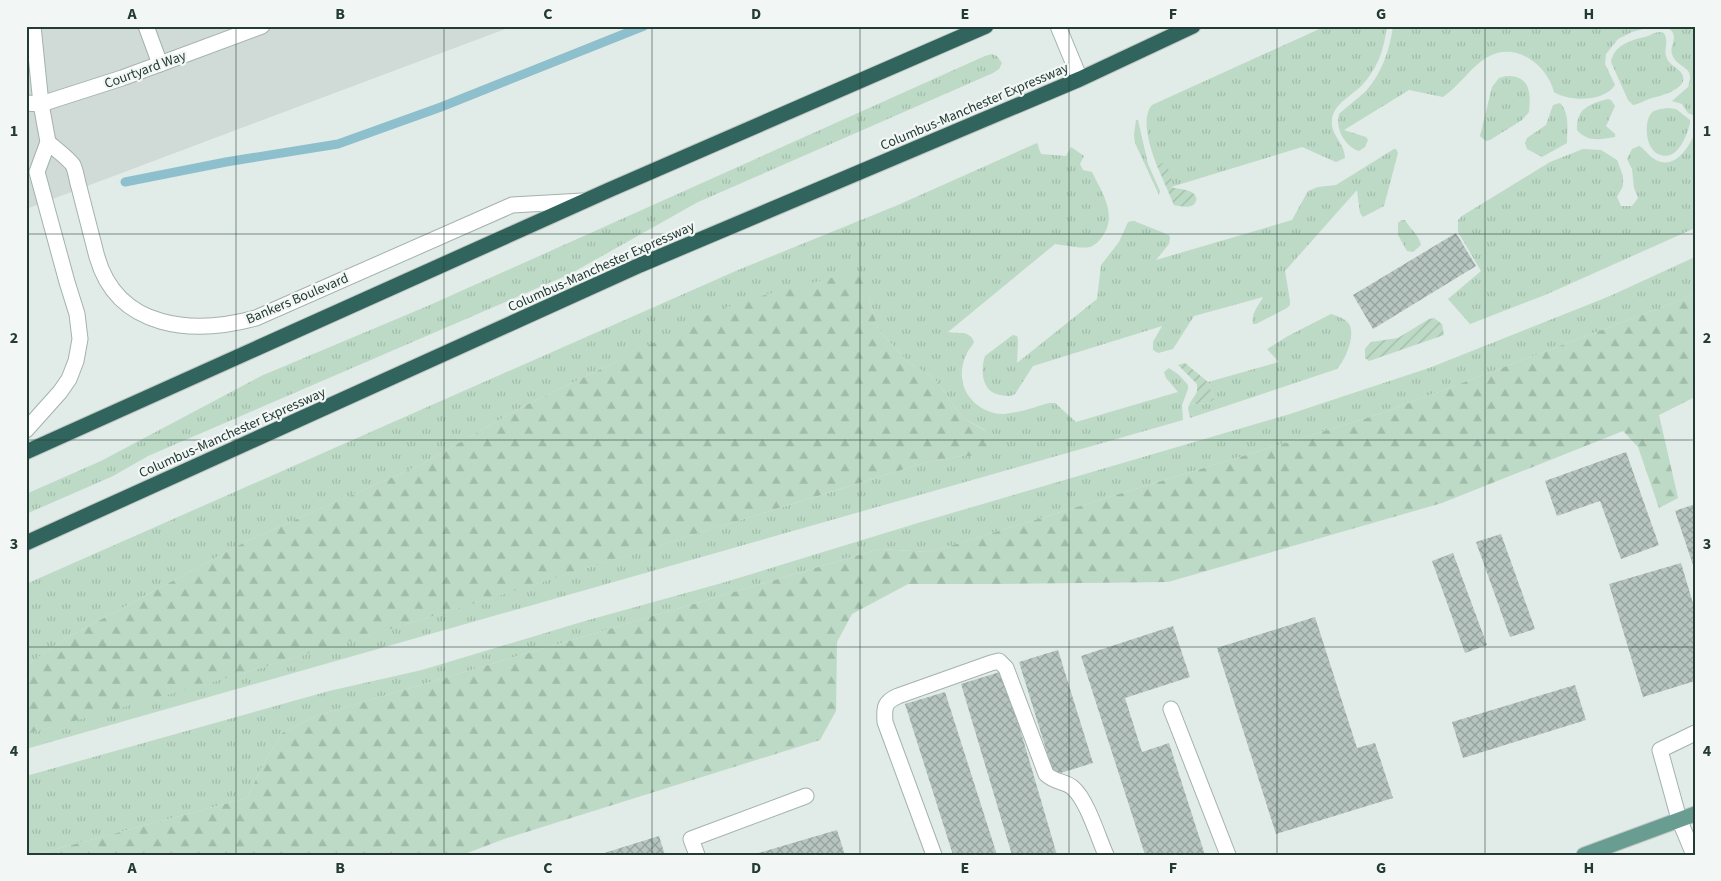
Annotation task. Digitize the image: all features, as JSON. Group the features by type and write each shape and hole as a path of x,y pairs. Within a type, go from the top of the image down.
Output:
{"highway":[{"path":"26,452 585,201 986,26"},
{"name":"Columbus-Manchester Expressway","path":"26,543 640,265 1080,79 1193,26"}],"main road":[{"path":"1584,855 1695,814"}],"street":[{"path":"26,430 69,379 76,361 80,339 77,314 37,172 48,142 34,104 33,26"},
{"path":"146,26 160,64"},
{"name":"Courtyard Way","path":"34,104 122,78 262,26"},
{"path":"1058,26 1080,79"},
{"name":"Bankers Boulevard","path":"48,142 73,165 98,260 110,287 120,299 136,311 154,319 180,325 215,326 256,318 512,205 585,201"},
{"path":"934,855 885,722 884,709 890,700 898,696 991,663 999,662 1006,668 1046,774 1052,780 1072,786 1081,796 1106,855"},
{"path":"1171,709 1228,855"},
{"path":"1694,855 1679,819 1660,750 1695,733"},
{"path":"697,855 691,839 806,796"}],"shaded area":[{"path":"26,26 513,26 26,209"}],"green space":[{"path":"1326,26 1387,26 1381,52 1373,70 1361,86 1338,106 1333,115 1333,130 1343,148 1345,158 1336,162 1302,147 1171,187 1162,163 1157,166 1148,135 1147,118 1152,105"},
{"path":"1393,26 1653,26 1632,32 1618,39 1606,54 1605,64 1615,85 1603,95 1577,99 1561,95 1554,92 1544,72 1528,58 1518,53 1497,53 1480,62 1443,97 1409,90 1344,130 1366,137 1368,140 1365,147 1359,151 1349,145 1342,136 1338,125 1339,114 1366,91 1377,76 1390,43"},
{"path":"1665,26 1691,26 1695,33 1695,116 1688,113 1682,104 1672,101 1688,87 1690,75 1674,59 1672,50 1674,36 1670,29"},
{"path":"1661,32 1664,33 1666,40 1667,59 1682,74 1682,83 1668,93 1633,105 1628,100 1611,62 1613,56 1619,47 1624,44"},
{"path":"992,54 997,56 1002,63 999,69 993,73 698,202 570,274 148,456 113,476 26,514 26,494 101,461 261,376 430,305"},
{"path":"1514,76 1527,86 1530,98 1529,112 1522,120 1486,141 1480,136 1492,87 1499,78"},
{"path":"1608,99 1615,106 1606,126 1615,134 1615,137 1595,139 1581,134 1577,130 1577,123 1585,108"},
{"path":"1560,103 1567,117 1567,143 1542,157 1527,149 1525,143 1527,138 1546,125 1553,105"},
{"path":"1668,108 1676,109 1690,120 1690,123 1680,147 1671,155 1665,156 1658,154 1651,147 1647,136 1647,124 1653,112"},
{"path":"1136,120 1138,120 1148,164 1160,191 1159,195 1135,143"},
{"path":"1695,133 1695,228 1545,295 1470,324 1448,299 1481,271 1458,232 1458,220 1462,216 1550,162 1583,149 1601,150 1617,160 1623,176 1623,186 1617,197 1621,206 1632,206 1638,198 1634,188 1632,169 1627,159 1632,149 1639,146 1654,159 1668,162 1674,160 1684,151"},
{"path":"1037,143 1041,154 1066,156 1071,147 1084,156 1080,164 1083,170 1092,172 1103,194 1108,210 1108,226 1100,240 1090,247 1055,244 948,332 967,334 974,342 962,367 963,385 966,392 976,404 996,414 1027,410 1055,403 1076,422 1178,392 1166,378 1164,372 1169,368 1188,385 1182,405 1183,420 26,749 26,734 250,671 423,619 924,463 961,456 980,456 985,430 963,418 934,378 907,361 878,329 868,294 618,361 526,405 420,465 247,541 63,640 26,666 26,584 738,270 898,205"},
{"path":"1394,149 1398,153 1384,206 1363,217 1360,213 1357,190 1285,271 1290,301 1290,305 1287,308 1253,324 1254,313 1263,297 1194,316 1173,349 1158,353 1153,350 1153,342 1162,326 1033,366 1015,394 1011,396 994,393 986,385 983,374 985,356 1013,335 1017,336 1018,340 1017,363 1097,299 1101,265 1119,242 1128,222 1134,221 1169,235 1169,244 1156,260 1292,220 1308,191 1318,187 1336,185"},
{"path":"1162,163 1167,165 1172,181 1171,187 1192,192 1195,195 1196,200 1192,206 1174,205 1157,166"},
{"path":"1405,220 1420,241 1421,245 1413,252 1407,251 1398,235 1398,223"},
{"path":"1695,257 1695,293 1681,300 1380,414 930,552 879,549 316,716 282,733 263,765 247,798 34,855 26,855 26,776 329,691 422,670 1290,414 1429,368 1610,296"},
{"path":"859,271 878,329 907,361 934,378 963,418 996,437 998,446 980,456 961,456 924,463 364,637 26,734 26,666 63,640 247,541 420,465 526,405 716,311 771,293"},
{"path":"1695,293 1695,397 1659,415 1678,498 1659,508 1638,447 1623,431 1442,503 1168,582 908,584 852,614 837,642 836,711 820,740 504,839 462,855 34,855 247,798 263,765 282,733 316,716 879,549 930,552 1380,414 1681,300"},
{"path":"1331,314 1345,320 1351,329 1349,348 1337,369 1190,418 1188,408 1190,403 1202,404 1214,400 1208,382 1279,362 1267,349"},
{"path":"1434,318 1442,324 1444,335 1369,361 1365,358 1365,349 1371,342 1398,338 1429,319"},
{"path":"1185,363 1208,382 1214,400 1202,404 1190,403 1197,392 1197,384 1178,365"}],"building":[{"path":"1456,233 1476,266 1373,329 1353,295"},
{"path":"1626,452 1659,545 1621,559 1600,501 1557,516 1545,481"},
{"path":"1695,504 1695,568 1694,568 1675,511"},
{"path":"1501,534 1535,629 1510,637 1476,542"},
{"path":"1453,553 1487,645 1465,653 1432,561"},
{"path":"1681,563 1695,610 1695,681 1643,697 1609,584"},
{"path":"1315,617 1357,748 1375,743 1393,798 1276,834 1217,648"},
{"path":"1173,626 1190,677 1125,698 1142,752 1169,743 1205,855 1145,855 1081,656"},
{"path":"1058,650 1093,763 1054,775 1019,662"},
{"path":"1003,671 1057,855 1012,855 961,684"},
{"path":"1575,685 1586,720 1463,758 1452,722"},
{"path":"945,692 997,855 953,855 905,704"},
{"path":"837,830 845,855 755,855 755,854"},
{"path":"659,836 665,855 601,855 601,854"}],"waterway":[{"path":"125,182 226,162 338,144 441,107 644,26"}]}
